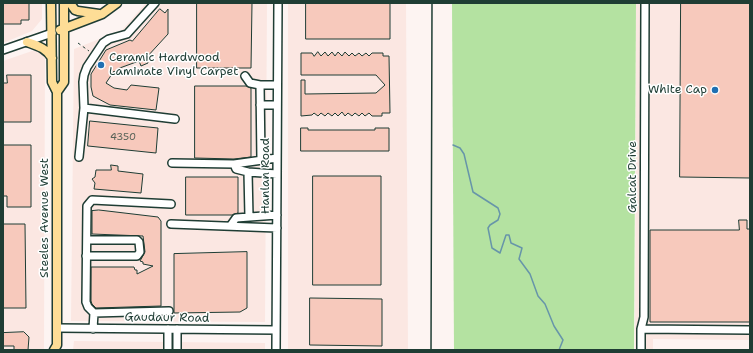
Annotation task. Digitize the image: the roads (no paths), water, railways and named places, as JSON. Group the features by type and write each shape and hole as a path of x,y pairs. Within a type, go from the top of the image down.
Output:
{"main road":[{"name":"Steeles Avenue West","path":"51,3 52,82 57,92 58,348"},
{"name":"Steeles Avenue West","path":"57,92 64,82 64,3"},
{"path":"70,3 74,10 93,14 102,14"},
{"path":"52,33 102,14 117,3"},
{"path":"27,42 42,47 48,51 52,58"}],"street":[{"path":"79,157 84,108 83,82 87,67 103,43 109,39 127,34 155,3"},
{"name":"Hanlan Road","path":"276,350 278,3"},
{"name":"Galcat Drive","path":"641,350 641,329 644,317 645,3"},
{"path":"3,50 52,33"},
{"path":"245,76 250,84 277,85"},
{"path":"260,85 261,160"},
{"path":"260,105 277,105"},
{"path":"84,108 175,119"},
{"path":"172,163 234,164 277,158"},
{"path":"234,164 236,170 277,174"},
{"path":"248,172 249,217"},
{"path":"169,311 94,312 88,307 86,302 86,240 87,206 92,200 171,204"},
{"path":"231,225 236,218 277,215"},
{"path":"171,224 231,225 276,228"},
{"path":"86,240 137,240 139,242 140,252 137,256 86,256"},
{"path":"93,329 94,312"},
{"name":"Gaudaur Road","path":"57,328 276,330"},
{"path":"168,329 168,350"},
{"path":"641,329 750,330"},
{"path":"177,330 177,350"}],"waterway":[{"path":"453,145 460,148 464,154 473,192 498,208 500,214 498,220 488,228 492,248 500,253 506,235 509,235 511,243 522,248 519,259 530,274 538,296 545,304 554,326 563,340 559,350"}],"railway":[{"path":"431,350 432,3"}],"place":[{"name":"Ceramic Hardwood Laminate Vinyl Carpet","path":"101,65"},
{"name":"White Cap","path":"715,90"}]}
